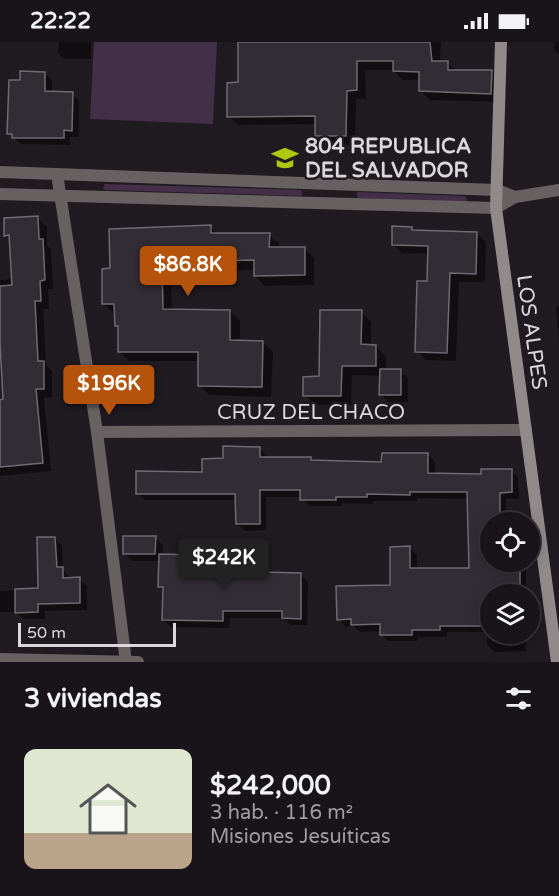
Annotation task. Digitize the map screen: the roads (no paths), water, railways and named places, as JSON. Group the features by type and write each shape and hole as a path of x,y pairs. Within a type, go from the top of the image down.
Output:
{"street":[{"name":"LOS ALPES","path":"501,42 496,208 557,662"},
{"path":"0,172 497,190 515,197"},
{"path":"57,174 97,432 126,662"},
{"path":"329,203 330,184"},
{"path":"0,194 496,208 515,197 559,190"},
{"name":"CRUZ DEL CHACO","path":"97,432 526,430"},
{"path":"0,659 138,662"}],"place":[{"name":"804 REPUBLICA DEL SALVADOR","path":"285,158"}]}
